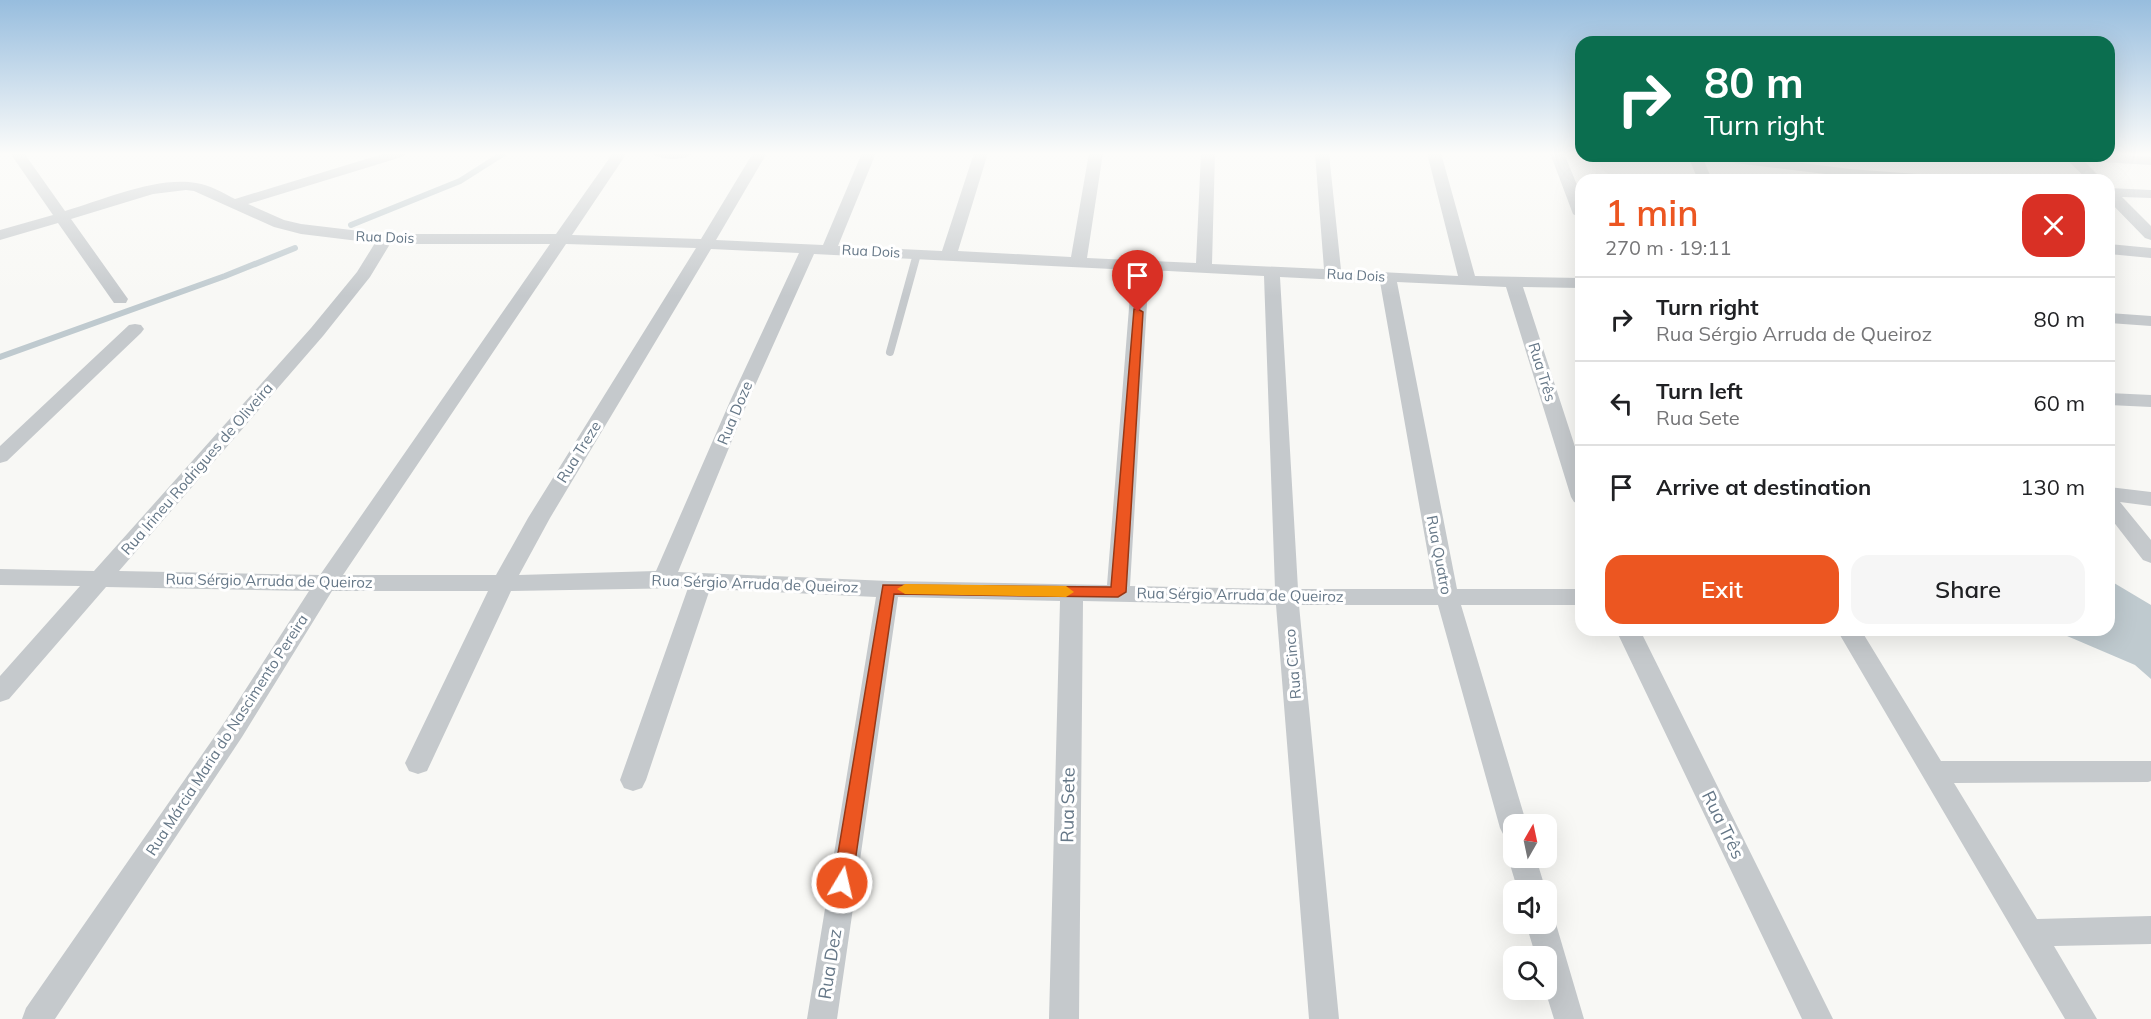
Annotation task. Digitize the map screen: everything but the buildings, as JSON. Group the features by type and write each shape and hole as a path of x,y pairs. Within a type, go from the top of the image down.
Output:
{"street":[{"path":"51,201 120,299"},
{"name":"Rua Dois","path":"0,235 121,201"},
{"name":"Rua Dois","path":"226,201 279,224 301,229 385,238 560,239 705,244 1468,281 1575,283"},
{"path":"233,204 244,201"},
{"name":"Rua Márcia Maria do Nascimento Pereira","path":"38,1019 233,730 326,583 587,201"},
{"name":"Rua Treze","path":"418,763 503,583 545,508 689,276 731,201"},
{"name":"Rua Doze","path":"664,579 740,399 844,201"},
{"path":"949,255 966,201"},
{"path":"1078,262 1088,201"},
{"path":"1204,269 1206,201"},
{"path":"1326,201 1333,274"},
{"path":"1447,201 1468,281"},
{"path":"2117,201 2151,235"},
{"name":"Rua Irineu Rodrigues de Oliveira","path":"0,693 317,332 364,274 385,238"},
{"path":"2115,250 2151,253"},
{"path":"1118,592 1141,265"},
{"name":"Rua Cinco","path":"1272,272 1287,597 1324,1019"},
{"name":"Rua Quatro","path":"1387,276 1447,597 1510,814"},
{"name":"Rua Três","path":"1513,281 1575,478"},
{"path":"2115,318 2151,321"},
{"path":"0,457 135,329"},
{"path":"2115,399 2151,401"},
{"path":"2115,495 2151,498"},
{"path":"2115,510 2151,555"},
{"name":"Rua Sérgio Arruda de Queiroz","path":"0,577 326,583 503,583 664,579 888,588 1287,597 1575,597"},
{"path":"633,780 702,581"},
{"name":"Rua Dez","path":"822,1019 888,588"},
{"name":"Rua Sete","path":"1064,1019 1072,592"},
{"name":"Rua Três","path":"1631,636 1818,1019"},
{"path":"1854,636 2082,1019"},
{"path":"1934,771 2148,771"},
{"path":"2029,933 2151,930"},
{"path":"1544,934 1569,1019"}],"lane":[{"path":"890,352 917,254"}],"shaded area":[{"path":"2115,584 2151,605 2151,679 2135,665 2067,636 2115,636"}],"waterway":[{"path":"351,225 412,201"},
{"path":"0,357 225,276 295,248"}],"slow traffic":[{"path":"905,589 1066,592"}],"route":[{"path":"842,883 888,588 1118,592 1138,312"}]}
